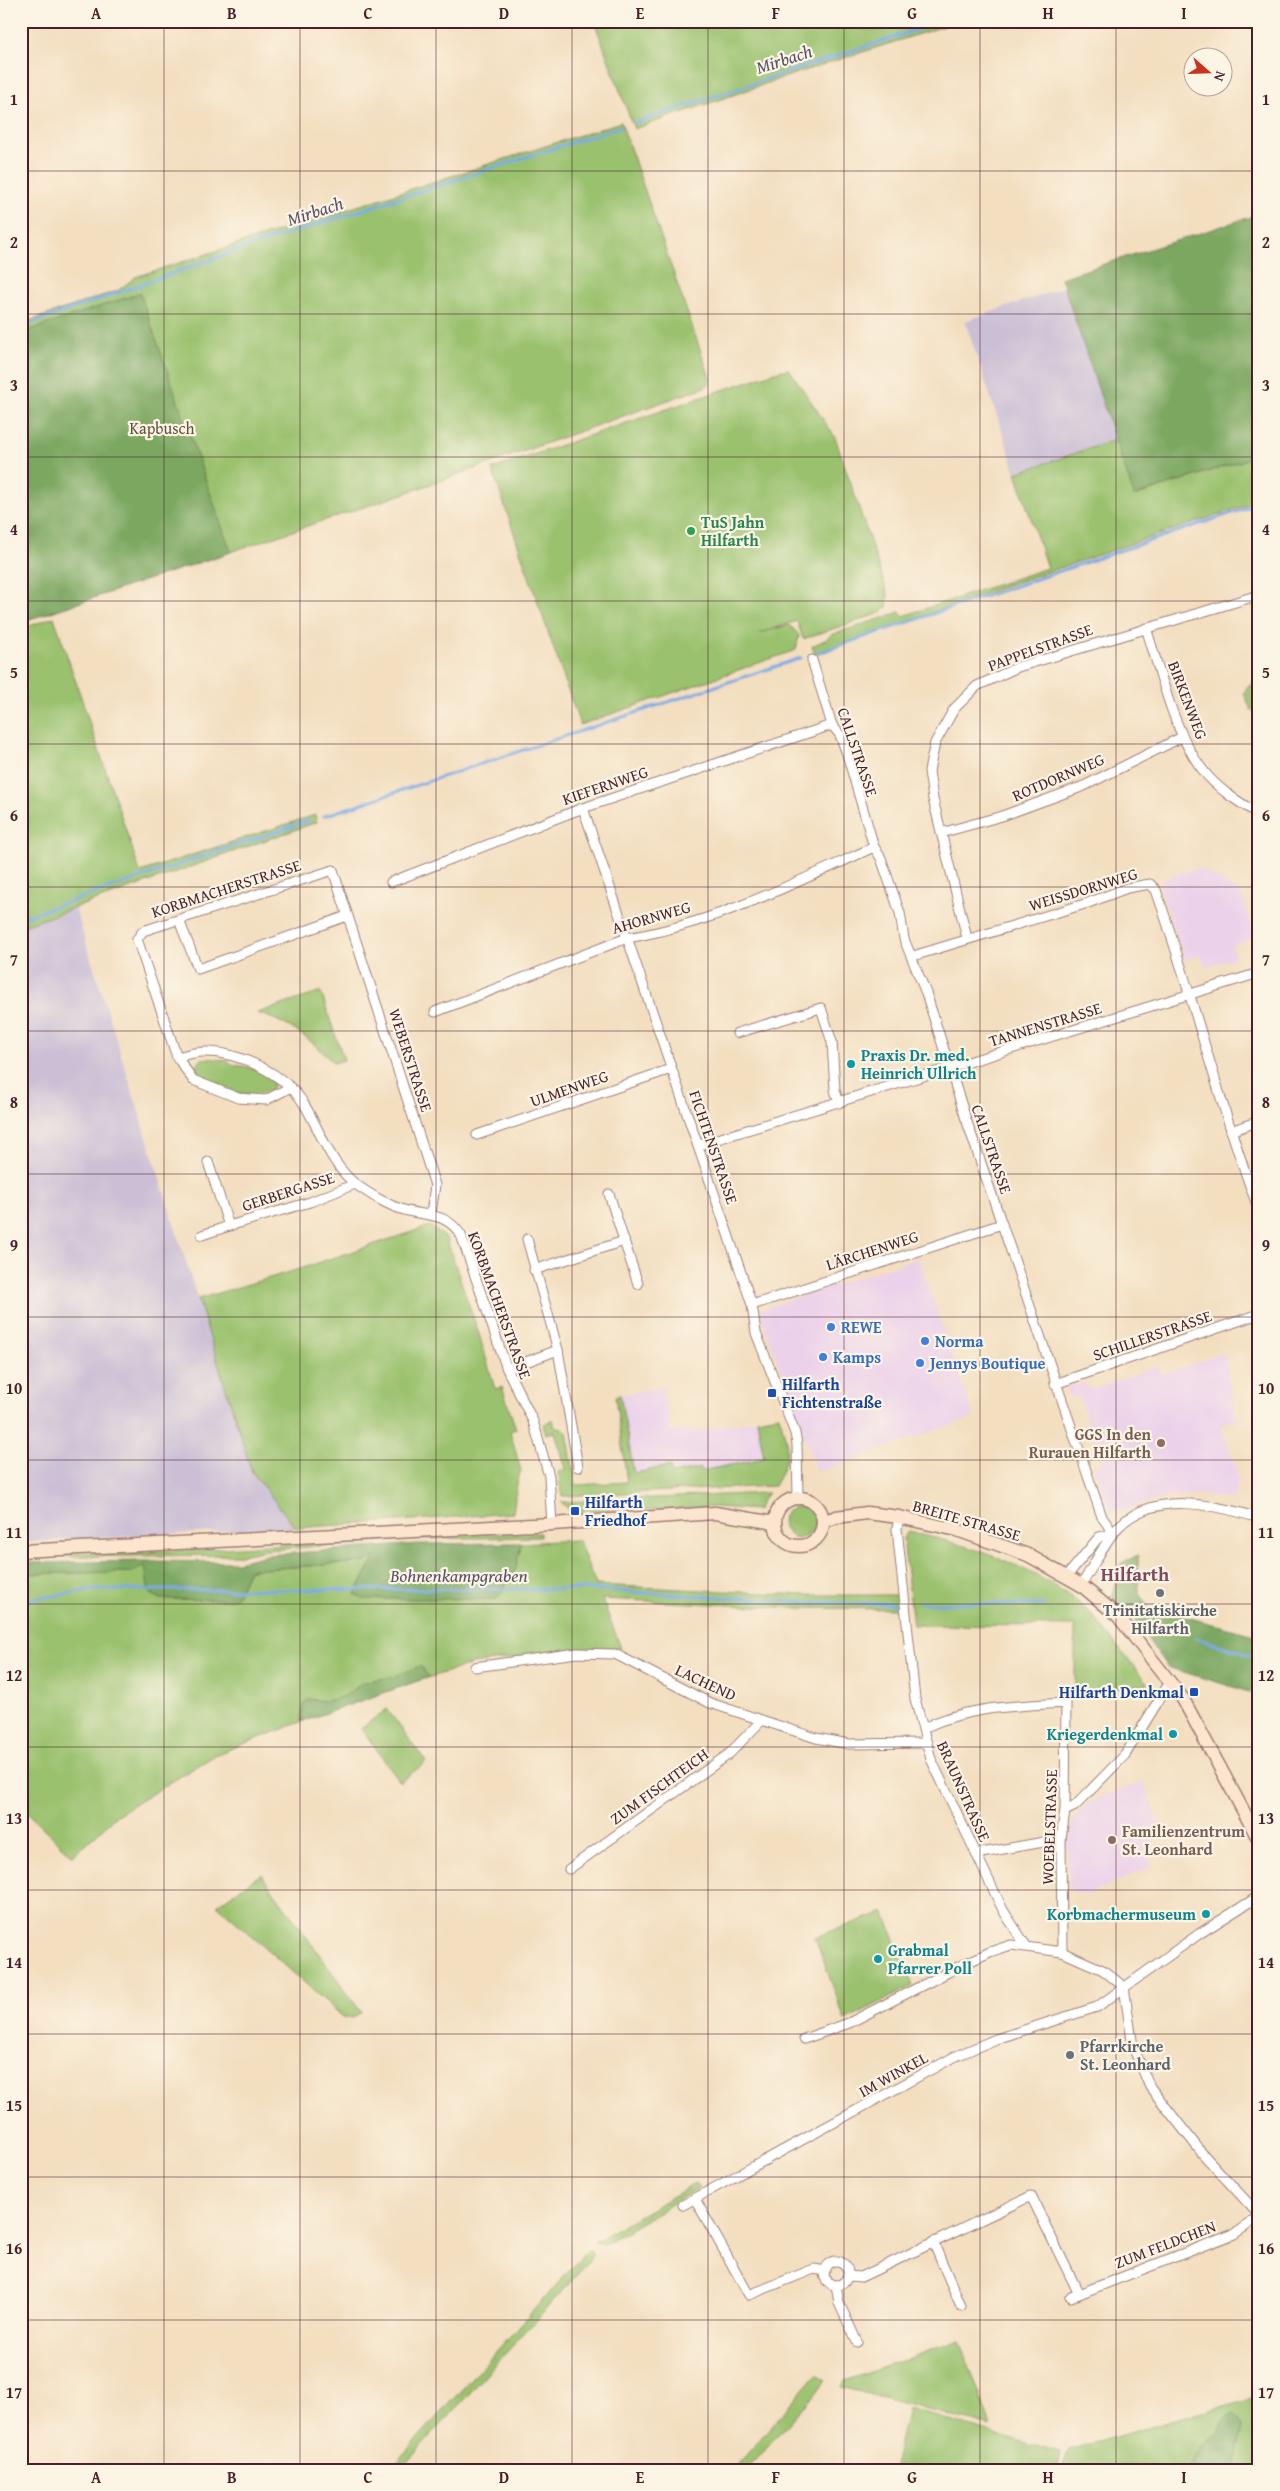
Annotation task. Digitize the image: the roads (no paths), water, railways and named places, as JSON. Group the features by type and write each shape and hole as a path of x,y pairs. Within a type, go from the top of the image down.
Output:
{"main road":[{"path":"798,1498 814,1504 821,1512 823,1522 821,1531 816,1539 809,1544 800,1546 790,1545 782,1540 777,1532 775,1523 780,1507 789,1500 798,1498"},
{"path":"21,1552 552,1524 715,1513 775,1523"},
{"name":"BREITE STRASSE","path":"823,1522 836,1517 867,1513 899,1517 957,1530 1028,1555 1081,1584 1118,1616 1170,1682 1187,1707 1259,1840"}],"street":[{"name":"PAPPELSTRASSE","path":"967,938 941,834 929,771 931,757 943,725 965,697 990,679 1018,668 1259,595"},
{"name":"BIRKENWEG","path":"1146,628 1182,737 1203,770 1232,798 1259,814"},
{"name":"CALLSTRASSE","path":"812,660 832,725 840,735 874,847 881,858 900,913 904,939 913,956 1055,1384 1102,1517 1113,1533"},
{"name":"KIEFERNWEG","path":"391,882 583,808 832,725"},
{"name":"ROTDORNWEG","path":"941,834 1002,816 1084,786 1182,737"},
{"name":"FICHTENSTRASSE","path":"583,808 752,1305 756,1333 795,1433 798,1461 798,1498"},
{"name":"AHORNWEG","path":"434,1012 627,938 650,934 771,894 874,847"},
{"name":"WEBERSTRASSE","path":"333,870 346,916 435,1185 431,1214"},
{"name":"KORBMACHERSTRASSE","path":"289,1088 266,1100 238,1098 193,1080 177,1057 137,939 143,931 333,870"},
{"name":"WEISSDORNWEG","path":"913,956 967,938 1088,903 1128,888 1150,884 1156,890 1189,994"},
{"path":"179,920 198,969 346,916"},
{"name":"TANNENSTRASSE","path":"698,1146 950,1070 1259,973"},
{"path":"1189,994 1231,1131 1259,1210"},
{"path":"737,1033 821,1008 832,1042 835,1090 839,1104"},
{"name":"KORBMACHERSTRASSE","path":"177,1057 202,1052 226,1054 256,1063 289,1088 303,1102 339,1167 355,1184 382,1202 406,1211 431,1214 454,1225 461,1236 507,1369 533,1420 549,1476 552,1524"},
{"name":"ULMENWEG","path":"478,1135 671,1069"},
{"path":"1231,1131 1259,1121"},
{"name":"GERBERGASSE","path":"208,1162 229,1226"},
{"name":"GERBERGASSE","path":"202,1235 310,1202 355,1184"},
{"path":"609,1194 638,1284"},
{"name":"LÄRCHENWEG","path":"752,1305 1002,1224"},
{"path":"527,1239 534,1270 558,1350 578,1467"},
{"path":"534,1270 624,1242"},
{"name":"SCHILLERSTRASSE","path":"1055,1384 1259,1314"},
{"path":"507,1369 558,1350"},
{"path":"1081,1584 1113,1533 1124,1522 1138,1514 1178,1503 1199,1503 1259,1518"},
{"name":"BRAUNSTRASSE","path":"899,1517 897,1529 915,1699 924,1728 926,1743 931,1759 1003,1910 1026,1946"},
{"path":"1067,1576 1099,1537 1113,1533"},
{"name":"LACHEND","path":"475,1667 577,1653 615,1654 710,1703 761,1722 816,1738 848,1744 926,1743"},
{"path":"1065,1811 1082,1800 1125,1755 1170,1682"},
{"name":"WOEBELSTRASSE","path":"924,1728 943,1720 977,1712 1066,1703 1065,1811 1061,1839 1062,1952"},
{"name":"ZUM FISCHTEICH","path":"569,1869 729,1754 761,1722"},
{"path":"976,1854 1061,1839"},
{"name":"IM WINKEL","path":"683,2205 954,2057 996,2039 1097,2007 1199,1934 1259,1896"},
{"path":"804,2039 848,2024 990,1952 1011,1946 1026,1946 1062,1952 1103,1970 1124,1987 1133,2047 1150,2087 1202,2154 1259,2216"},
{"name":"ZUM FELDCHEN","path":"836,2285 844,2283 848,2276 861,2277 1031,2196 1075,2295 1234,2234 1259,2216"},
{"path":"695,2199 749,2295 814,2269 825,2271"},
{"path":"933,2242 961,2306"},
{"path":"848,2276 847,2268 841,2262 833,2262 825,2271 826,2279 836,2285 839,2303 857,2342"}],"waterway":[{"name":"Mirbach","path":"634,123 943,21"},
{"name":"Mirbach","path":"21,327 244,248 620,127"},
{"path":"814,654 1259,504"},
{"path":"324,816 801,658"},
{"path":"21,918 308,821"},
{"name":"Bohnenkampgraben","path":"21,1601 90,1590 581,1589 803,1602 896,1604"},
{"name":"Bohnenkampgraben","path":"920,1603 1045,1605"},
{"name":"Bohnenkampgraben","path":"1196,1638 1259,1658"}],"place":[{"name":"TuS Jahn Hilfarth","path":"691,531"},
{"name":"Praxis Dr. med. Heinrich Ullrich","path":"851,1064"},
{"name":"REWE","path":"831,1327"},
{"name":"Norma","path":"925,1341"},
{"name":"Kamps","path":"823,1357"},
{"name":"Jennys Boutique","path":"920,1363"},
{"name":"Hilfarth Fichtenstraße","path":"772,1393"},
{"name":"GGS In den Rurauen Hilfarth","path":"1161,1443"},
{"name":"Hilfarth Friedhof","path":"575,1511"},
{"name":"Trinitatiskirche Hilfarth","path":"1160,1593"},
{"name":"Hilfarth Denkmal","path":"1194,1692"},
{"name":"Kriegerdenkmal","path":"1173,1734"},
{"name":"Familienzentrum St. Leonhard","path":"1112,1840"},
{"name":"Korbmachermuseum","path":"1206,1914"},
{"name":"Grabmal Pfarrer Poll","path":"878,1959"},
{"name":"Pfarrkirche St. Leonhard","path":"1070,2055"}],"district":[{"name":"Hilfarth","path":"1135,1574"}],"park label":[{"name":"Kapbusch","path":"162,428"}]}
